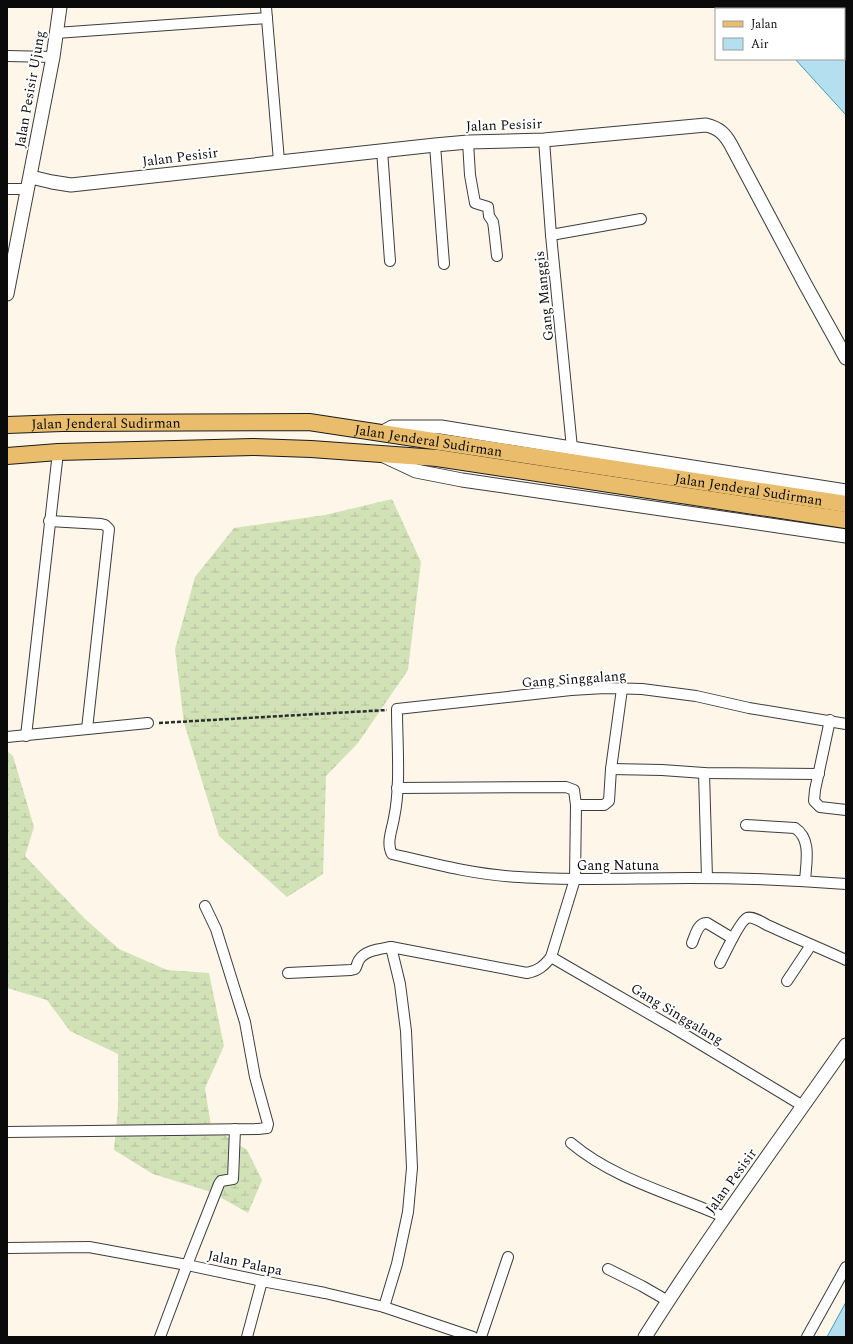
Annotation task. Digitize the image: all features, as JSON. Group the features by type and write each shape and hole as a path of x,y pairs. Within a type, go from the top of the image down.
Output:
{"main road":[{"name":"Jalan Jenderal Sudirman","path":"7,425 62,423 309,422 846,504"},
{"name":"Jalan Jenderal Sudirman","path":"7,456 58,452 253,447 311,449 437,458 846,520"}],"street":[{"name":"Jalan Pesisir Ujung","path":"7,294 53,57 60,7"},
{"path":"266,7 279,161"},
{"path":"56,33 267,18"},
{"path":"7,56 53,57"},
{"name":"Jalan Pesisir","path":"29,183 52,182 71,185 435,144 544,140 706,125 715,127 725,135 846,358"},
{"name":"Gang Manggis","path":"544,140 572,448"},
{"path":"468,142 470,175 475,203 488,207 489,216 493,222 498,256"},
{"path":"435,144 444,264"},
{"path":"382,150 390,261"},
{"path":"7,189 29,183"},
{"path":"552,234 641,219"},
{"path":"381,434 392,427 441,427 846,490"},
{"path":"26,736 49,521 58,452"},
{"path":"380,454 416,471 437,476 846,536"},
{"path":"49,521 101,524 106,525 109,529 87,729"},
{"name":"Gang Singgalang","path":"397,709 571,690 605,688 642,689 696,696 748,708 830,720 846,724"},
{"path":"576,805 604,805 608,803 622,689"},
{"path":"288,973 355,969 360,959 366,954 391,947 527,973 537,970 551,957 575,879 576,805 574,790 566,787 397,788 397,709"},
{"path":"830,720 814,798 816,804 820,807 846,810"},
{"path":"7,737 148,723"},
{"path":"611,769 704,773 819,774"},
{"path":"704,773 707,878"},
{"name":"Gang Natuna","path":"397,788 396,811 390,836 390,850 392,854 458,870 518,877 575,879 707,878 805,881 846,884"},
{"path":"746,825 795,828 801,832 806,845 805,881"},
{"path":"7,1132 266,1128 268,1124 266,1112 255,1077 245,1022 216,928 205,906"},
{"path":"720,963 732,938 745,919 750,918 846,960"},
{"path":"692,943 701,925 704,923 707,923 732,938"},
{"path":"786,981 811,945"},
{"path":"384,1307 397,1264 408,1212 412,1168 406,1031 400,984 391,947"},
{"name":"Gang Singgalang","path":"551,957 672,1027 803,1106"},
{"name":"Jalan Pesisir","path":"645,1337 724,1217 846,1045"},
{"path":"160,1337 220,1182 233,1179 235,1129"},
{"path":"571,1144 590,1158 646,1186 724,1217"},
{"name":"Jalan Palapa","path":"7,1248 89,1247 187,1265 325,1293 384,1307 473,1337"},
{"path":"481,1337 508,1257"},
{"path":"808,1337 846,1267"},
{"path":"608,1269 668,1301"},
{"path":"247,1337 262,1281"}],"path":[{"path":"148,723 397,709"}],"green space":[{"path":"392,499 421,562 408,670 358,743 326,776 323,874 287,897 219,836 184,723 175,649 195,577 234,528 325,515"},
{"path":"7,751 13,756 34,827 25,856 84,918 119,949 167,970 209,973 224,1046 205,1088 211,1126 247,1150 262,1180 248,1213 211,1192 153,1174 114,1150 118,1108 118,1054 70,1031 47,1000 7,988"}],"water":[{"path":"846,7 846,115 796,60 845,60 845,8 762,8"},
{"path":"846,1302 846,1337 827,1337"}]}
